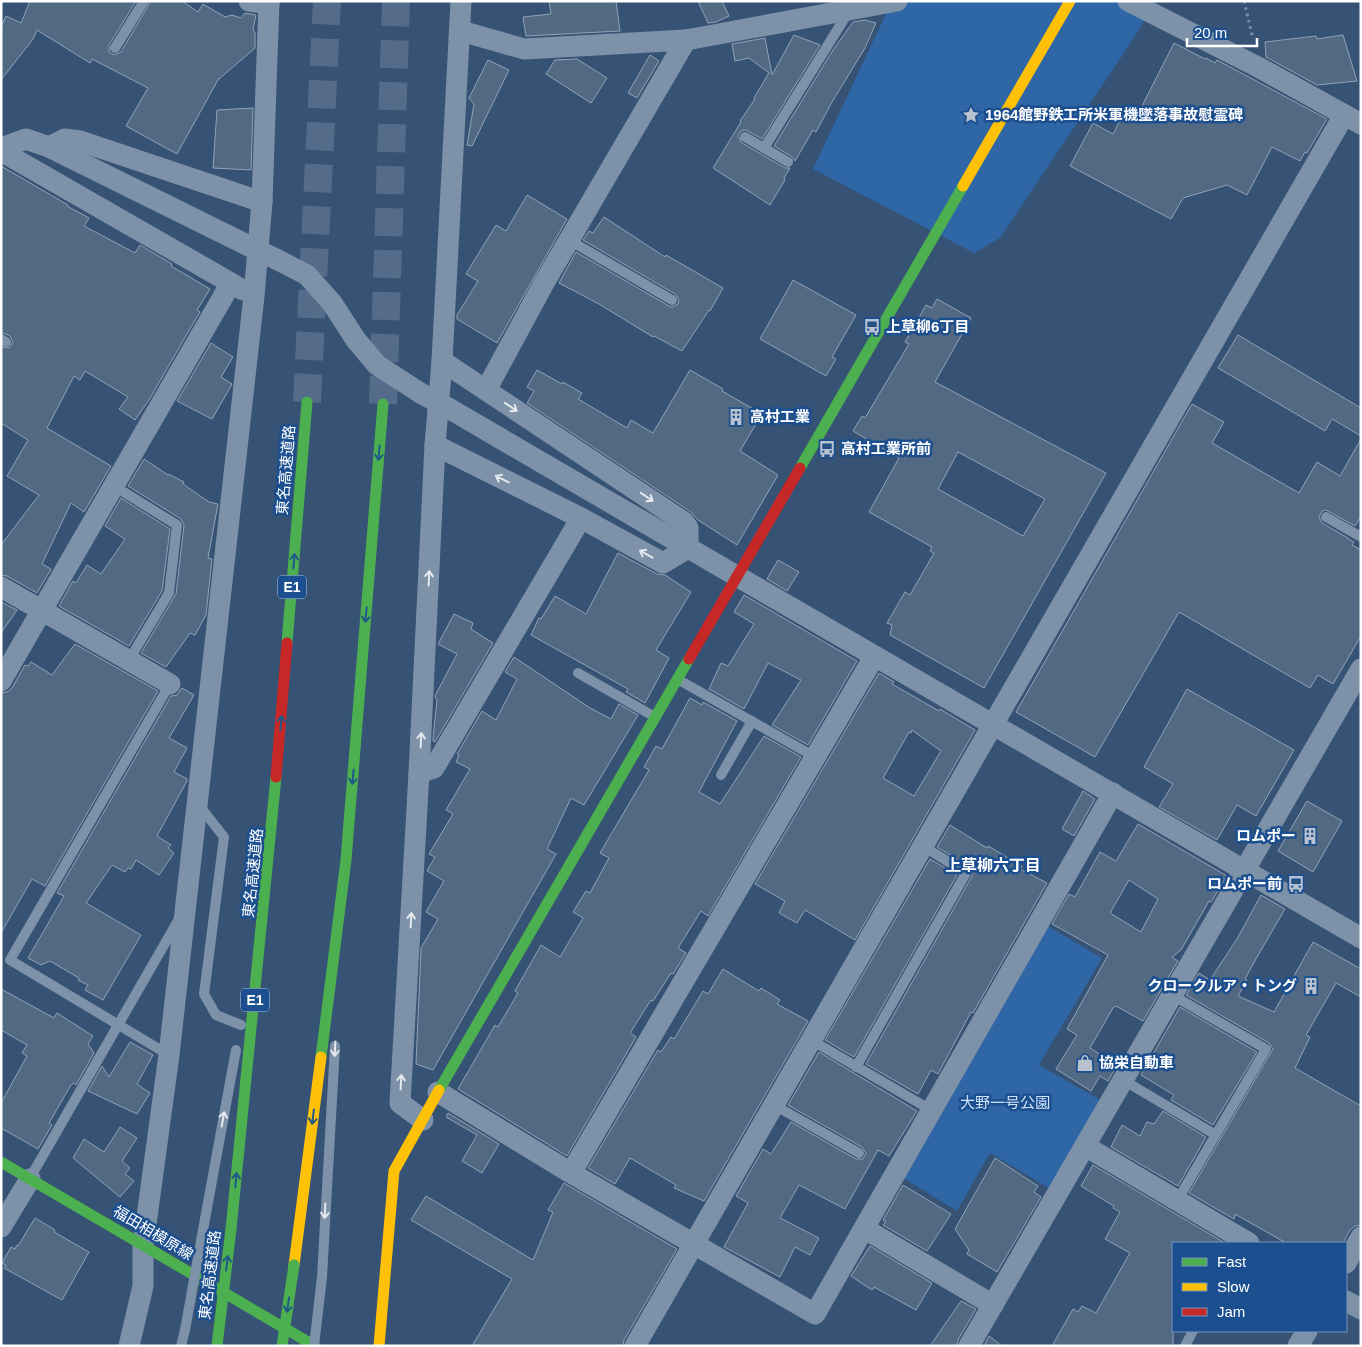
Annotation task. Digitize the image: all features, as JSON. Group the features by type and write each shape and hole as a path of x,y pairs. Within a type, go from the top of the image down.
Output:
{"main road":[{"path":"379,1346 394,1171 677,678 1070,1"},
{"name":"東名高速道路","path":"217,1346 231,1229 278,771 307,402"},
{"path":"282,1346 346,860 383,404"},
{"name":"福田相模原線","path":"1,1162 315,1346"}],"street":[{"path":"422,1120 400,1103 435,445 442,361 462,1"},
{"path":"461,31 524,49 686,40 897,1"},
{"path":"635,1346 993,726 1352,119 1260,68 1128,1"},
{"path":"129,1346 143,1286 143,1246 170,1055 254,296 262,202 267,105 263,2"},
{"path":"486,390 686,40"},
{"path":"1,150 26,139 50,147 306,275 332,303 356,340 378,364 422,394 450,408 874,657 1361,938"},
{"path":"50,147 65,139 80,141 262,202"},
{"path":"1,150 254,296"},
{"path":"1,682 231,283"},
{"path":"442,361 684,522 688,528 688,548"},
{"path":"435,445 581,518 663,563 688,548"},
{"path":"419,773 434,768 581,518"},
{"path":"1,587 170,684"},
{"path":"571,1173 874,657"},
{"path":"969,1346 1361,669"},
{"path":"438,1092 571,1173 814,1314 1113,794"},
{"path":"1085,1146 1245,1242"},
{"path":"1,1227 30,1179"},
{"path":"864,1229 993,1305"},
{"path":"1347,1261 1361,1237"},
{"path":"1347,1301 1361,1309"},
{"path":"1298,1346 1306,1332"}],"lane":[{"path":"115,48 144,1"},
{"path":"764,148 849,10"},
{"path":"745,137 788,162"},
{"path":"570,240 672,300"},
{"path":"114,486 177,526 169,593 129,660"},
{"path":"1326,516 1361,537"},
{"path":"578,673 655,717"},
{"path":"677,678 815,757"},
{"path":"170,684 10,960 170,1055"},
{"path":"722,775 752,721"},
{"path":"181,1346 239,1034 278,771"},
{"path":"198,804 224,837 204,994 216,1015 239,1034"},
{"path":"856,1066 966,873 923,846"},
{"path":"337,1019 346,860"},
{"path":"30,1179 186,906"},
{"path":"1172,995 1266,1049 1177,1201"},
{"path":"315,1346 322,1277 336,1039"},
{"path":"811,1040 931,1110"},
{"path":"1123,1080 1216,1135"},
{"path":"774,1105 859,1153"},
{"path":"1185,1346 1193,1332"}],"path":[{"path":"1244,1 1260,68"}],"green space":[{"path":"892,1 1162,1 1155,4 1000,238 974,253 813,169"},
{"name":"大野一号公園","path":"1046,925 1102,958 1039,1065 1102,1101 1050,1189 990,1153 957,1211 902,1177"}],"building":[{"path":"30,1 136,1 109,45 109,52 114,55 121,52 151,1 182,1 198,12 203,4 225,17 232,15 241,18 245,13 256,15 253,30 255,32 255,48 219,78 177,154 126,126 148,88 92,59 90,63 37,30 33,39 1,80 1,27 6,16 21,23"},
{"path":"549,1 616,1 620,31 526,36 523,17 551,14"},
{"path":"698,1 722,1 729,16 716,22 708,23"},
{"path":"865,20 876,23 865,48 816,132 813,130 795,161 791,156 774,146 833,50 853,22"},
{"path":"794,35 820,45 762,139 746,130 741,131 738,136 742,143 785,168 790,168 770,205 713,168 769,73 749,58 735,61 732,44 765,38 772,75"},
{"path":"1343,35 1357,81 1317,85 1266,57 1265,42 1316,36 1317,39"},
{"path":"1174,43 1215,63 1217,60 1327,119 1307,153 1305,152 1300,161 1272,147 1247,195 1227,185 1183,198 1171,219 1070,166 1093,123 1113,134 1126,109 1137,116"},
{"path":"650,55 659,61 637,98 628,93"},
{"path":"577,59 607,78 591,103 546,74 555,60"},
{"path":"488,60 509,70 472,146 467,145 474,104 469,98"},
{"path":"253,108 251,170 213,168 217,110"},
{"path":"1,166 89,218 84,226 135,253 140,245 210,289 197,310 200,312 149,400 135,420 119,409 128,397 85,371 80,380 74,376 47,428 111,466 84,512 71,503 42,564 51,569 37,593 7,576 1,575 1,545 39,495 7,476 28,440 1,423 1,347 9,348 13,342 10,336 1,332"},
{"path":"527,195 567,219 497,343 457,319 457,315 478,281 466,274 496,225 506,231"},
{"path":"604,217 665,257 666,255 723,288 710,311 682,351 653,337 599,304 559,283 576,252 669,306 672,307 678,304 679,300 675,294 583,240 589,231 593,233"},
{"path":"793,280 856,315 832,357 836,359 826,376 760,339"},
{"path":"937,299 971,318 935,382 1106,473 984,688 890,635 892,625 887,623 905,592 910,595 934,553 930,551 932,547 869,512 899,458 853,431 862,416 865,418 909,344 905,342 926,305 932,308","holes":["958,452 1045,499 1023,536 938,489"]},
{"path":"1238,335 1361,408 1361,436 1332,419 1325,431 1218,368"},
{"path":"211,343 233,357 221,377 232,384 212,419 177,401"},
{"path":"537,370 582,393 578,399 627,428 631,420 653,433 690,370 762,414 740,451 778,475 737,545 698,520 691,512 527,403 534,391 527,387"},
{"path":"1192,404 1224,422 1212,443 1299,493 1317,462 1340,476 1361,439 1361,517 1355,526 1326,510 1322,511 1319,517 1322,523 1354,542 1352,545 1361,550 1361,636 1333,684 1318,675 1310,688 1179,612 1095,757 1016,712"},
{"path":"144,459 168,475 184,482 183,484 209,502 218,504 208,558 212,559 206,615 195,635 190,633 166,667 141,653 176,594 184,525 181,519 128,486"},
{"path":"121,498 170,529 162,591 129,646 59,606 73,581 76,583 87,565 101,574 125,539 105,526"},
{"path":"618,553 657,574 665,575 691,592 656,650 669,658 645,703 626,692 628,689 531,635 539,618 541,619 555,596 586,614"},
{"path":"778,560 799,572 787,591 767,579"},
{"path":"744,595 857,661 808,745 772,725 801,680 768,663 744,709 709,689 721,663 728,666 754,624 734,612"},
{"path":"1,602 17,610 1,633"},
{"path":"454,614 473,623 471,629 493,643 435,742 433,741 437,700 435,696 457,654 438,644"},
{"path":"75,644 158,691 45,886 32,879 1,933 1,693 7,692 12,688 25,665 28,666 31,662 52,675"},
{"path":"514,657 590,708 611,719 619,704 638,715 584,805 571,798 547,849 556,854 433,1070 416,1064 421,948 438,919 426,912 444,881 427,871 435,857 429,854 453,814 446,810 470,769 456,762 459,755 457,754 482,711 496,720 517,679 505,672"},
{"path":"879,673 894,682 892,684 975,730 855,940 805,910 797,923 779,913 785,901 755,884","holes":["912,730 941,751 914,796 883,778 909,732 911,733"]},
{"path":"182,688 194,695 169,738 187,748 174,772 187,779 187,781 157,836 171,845 168,848 174,853 159,875 136,860 131,869 128,868 125,872 112,865 86,903 141,935 103,1000 85,990 88,985 78,980 79,978 50,961 41,965 28,958 64,896 57,893 171,696 177,695"},
{"path":"1187,689 1294,750 1256,816 1237,805 1217,840 1159,807 1173,784 1144,767"},
{"path":"690,698 702,705 703,702 737,721 699,792 720,804 764,736 801,757 708,916 701,911 678,948 686,953 653,1001 651,1000 630,1033 636,1037 567,1156 458,1089 495,1025 498,1027 518,993 515,991 541,945 560,957 583,918 573,912 586,891 590,893 609,858 600,853 649,770 644,767 656,746 662,749"},
{"path":"1083,791 1095,799 1074,836 1062,829"},
{"name":"ロムポー","path":"1307,801 1342,821 1313,872 1278,851"},
{"path":"1138,824 1227,876 1211,902 1209,901 1181,950 1172,957 1178,961 1143,1021 1116,1006 1113,1008 1090,1048 1117,1065 1108,1081 1100,1076 1091,1091 1056,1069 1077,1035 1067,1029 1108,955 1052,924 1069,894 1075,897 1100,852 1116,861","holes":["1129,880 1158,899 1141,932 1110,913"]},
{"path":"950,825 987,848 988,846 1022,866 1020,869 1047,883 973,1013 971,1012 938,1074 931,1070 918,1094 866,1064 972,876 970,867 937,847"},
{"path":"930,859 957,875 854,1057 825,1040"},
{"path":"1261,895 1285,909 1253,964 1238,996 1274,1012 1313,942 1361,969 1361,997 1336,983 1306,1035 1310,1037 1295,1068 1361,1106 1361,1225 1355,1226 1350,1230 1344,1242 1284,1242 1235,1214 1234,1219 1189,1193 1273,1049 1269,1043 1186,995 1199,973 1210,980 1237,939"},
{"path":"723,969 759,991 761,988 780,1000 777,1004 808,1021 704,1201 674,1188 676,1185 630,1158 615,1184 588,1168 658,1050 661,1052 671,1037 674,1039 703,991 708,994"},
{"path":"1,989 54,1018 57,1013 93,1036 88,1044 94,1053 76,1085 74,1083 71,1085 49,1123 52,1125 38,1149 1,1128 1,1103 27,1056 22,1053 27,1045 1,1030"},
{"path":"1180,1007 1257,1052 1213,1125 1171,1100 1174,1095 1141,1075"},
{"path":"130,1042 153,1055 137,1084 150,1093 137,1114 88,1091 102,1066 109,1077"},
{"path":"819,1052 917,1111 889,1156 878,1150 845,1209 799,1185 780,1218 819,1238 810,1255 795,1247 780,1277 724,1247 748,1203 736,1196 763,1149 771,1154 791,1122 856,1159 863,1159 866,1153 862,1147 788,1105"},
{"path":"1163,1111 1206,1137 1178,1186 1111,1147 1122,1125 1140,1136 1147,1122 1154,1124"},
{"path":"448,1113 499,1144 482,1173 462,1161 477,1135 446,1117"},
{"path":"120,1127 137,1138 122,1161 130,1168 125,1174 134,1181 120,1197 73,1158 84,1139 104,1152"},
{"path":"995,1158 1038,1186 1034,1192 1041,1197 997,1272 967,1254 969,1250 955,1229"},
{"path":"1093,1165 1223,1242 1172,1242 1173,1346 1052,1346 1073,1309 1078,1312 1082,1306 1096,1313 1130,1253 1105,1239 1120,1212 1113,1208 1114,1206 1081,1186"},
{"path":"564,1183 677,1249 624,1340 623,1346 472,1346 512,1279 411,1220 426,1196 533,1260 553,1212 548,1210"},
{"path":"903,1185 951,1214 927,1251 883,1225 886,1221 883,1220"},
{"path":"35,1218 55,1230 54,1232 89,1252 62,1300 4,1268 6,1265 2,1263 11,1247 15,1249 18,1246"},
{"path":"870,1246 932,1283 916,1310 874,1287 872,1290 851,1276"},
{"path":"961,1301 976,1309 958,1340 957,1346 930,1346"},
{"path":"989,1336 1002,1346 984,1346"}],"tunnel":[{"path":"307,402 327,1"},
{"path":"383,404 396,1"}],"traffic: fast":[{"path":"800,468 963,186"},
{"path":"287,643 307,402"},
{"path":"321,1057 346,860 383,404"},
{"path":"439,1090 689,659"},
{"path":"231,1229 276,777"},
{"path":"1,1162 315,1346"},
{"path":"217,1346 231,1229"},
{"path":"282,1346 294,1265"}],"traffic: slow":[{"path":"963,186 1070,1"},
{"path":"294,1265 321,1057"},
{"path":"379,1346 394,1171 439,1090"}],"traffic: jam":[{"path":"689,659 800,468"},
{"path":"276,777 287,643"}],"place":[{"name":"1964館野鉄工所米軍機墜落事故慰霊碑","path":"971,115"},
{"name":"上草柳6丁目","path":"872,327"},
{"name":"高村工業","path":"736,417"},
{"name":"高村工業所前","path":"827,449"},
{"name":"ロムポー","path":"1310,836"},
{"name":"ロムポー前","path":"1296,884"},
{"name":"クロークルア・トング","path":"1311,986"},
{"name":"協栄自動車","path":"1085,1063"}],"district":[{"name":"上草柳六丁目","path":"993,865"}]}
